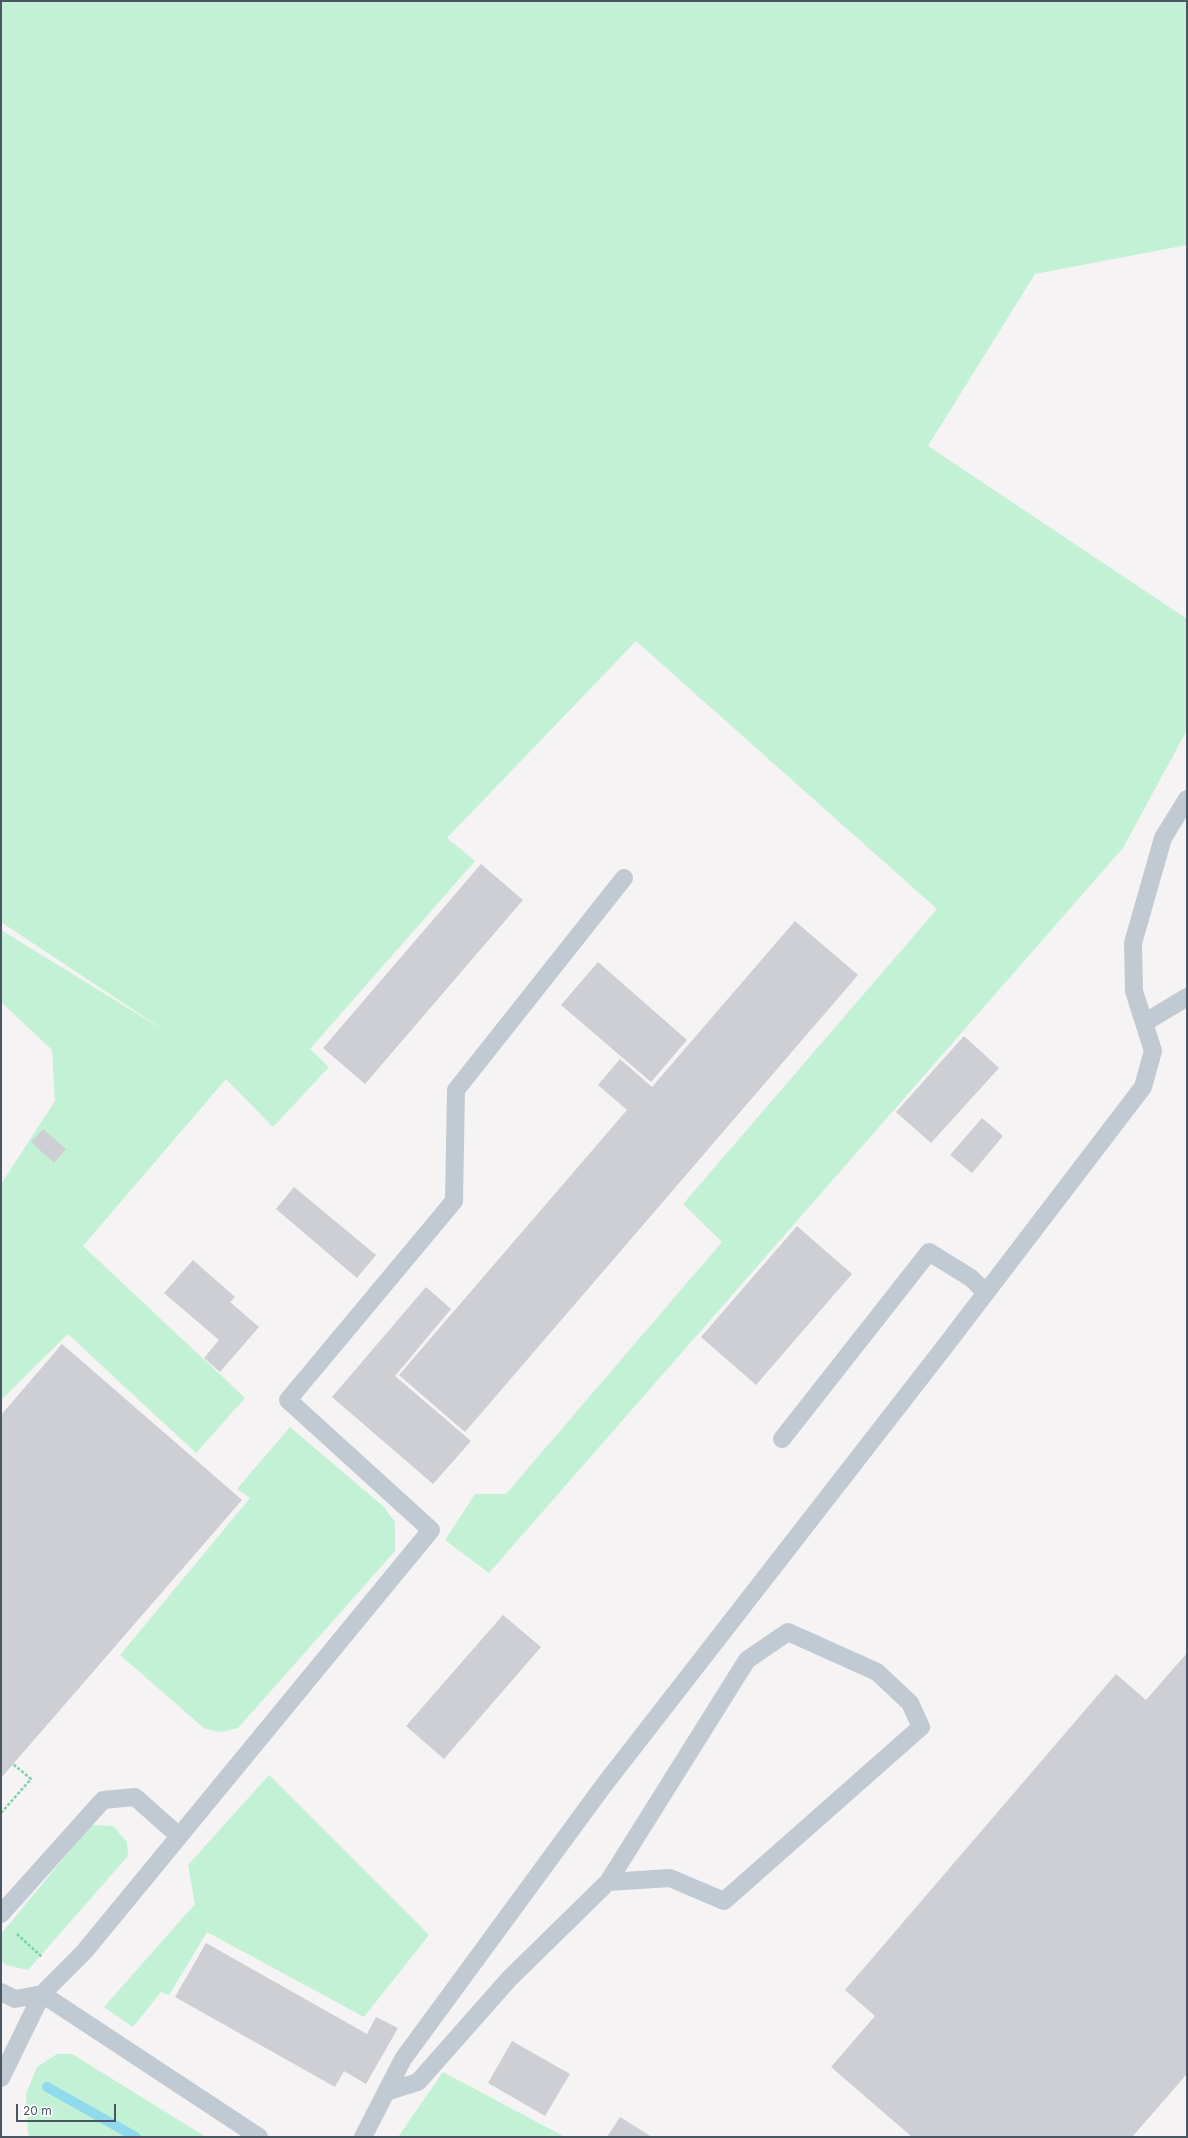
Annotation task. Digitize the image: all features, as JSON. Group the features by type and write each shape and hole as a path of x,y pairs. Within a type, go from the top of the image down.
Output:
{"lane":[{"path":"363,2137 403,2059 604,1785 986,1293 1143,1088 1153,1051 1134,991 1133,943 1163,838 1187,799"},
{"path":"1,2078 42,1994 84,1952 431,1530 288,1400 454,1201 456,1090 624,878"},
{"path":"1144,1023 1187,996"},
{"path":"782,1439 929,1252 971,1278 986,1293"},
{"path":"386,2092 418,2082 509,1979 608,1882 747,1660 788,1632 877,1672 910,1703 921,1727 724,1901 670,1878 608,1882"},
{"path":"1,1914 103,1800 135,1798 180,1836"},
{"path":"1,1992 15,1999 42,1994 259,2137"}],"path":[{"path":"1,1813 31,1779 13,1764"},
{"path":"12,1930 62,1974"}],"green space":[{"path":"1,1 1187,1 1187,245 1035,274 928,446 1187,619 1187,730 1123,848 489,1573 445,1540 475,1494 506,1494 722,1242 683,1204 937,909 636,641 447,838 475,861 310,1049 329,1067 273,1127 226,1079 83,1246 245,1398 196,1453 68,1334 1,1400 1,1184 55,1101 52,1050 1,1002 1,930 170,1034 1,922"},
{"path":"290,1427 384,1507 395,1522 395,1551 238,1728 221,1732 205,1729 120,1655 250,1498 237,1489"},
{"path":"269,1775 429,1935 364,2017 207,1932 169,1995 161,1992 133,2027 104,2007 195,1904 188,1865"},
{"path":"91,1825 113,1826 127,1842 128,1856 28,1970 6,1965 1,1960 1,1934"},
{"path":"57,2054 72,2054 206,2137 30,2137 28,2133 26,2094 37,2067"},
{"path":"443,2072 565,2137 398,2137"}],"building":[{"path":"481,864 523,900 365,1084 323,1048"},
{"path":"795,921 858,975 465,1432 399,1375 627,1110 598,1085 620,1059 652,1087"},
{"path":"598,962 687,1040 651,1082 561,1005"},
{"path":"964,1036 999,1068 931,1143 896,1112"},
{"path":"982,1118 1003,1136 972,1173 950,1155"},
{"path":"43,1129 66,1149 54,1163 31,1142"},
{"path":"294,1187 376,1255 357,1278 276,1209"},
{"path":"797,1226 852,1274 756,1385 701,1337"},
{"path":"193,1260 235,1297 230,1302 259,1327 220,1372 204,1358 219,1340 164,1293"},
{"path":"426,1287 451,1309 395,1376 471,1441 433,1484 332,1397"},
{"path":"62,1344 242,1500 1,1778 1,1415"},
{"path":"503,1615 541,1647 444,1759 406,1726"},
{"path":"1187,1653 1187,2074 1132,2137 912,2137 831,2067 875,2016 845,1990 1116,1674 1146,1700"},
{"path":"206,1943 367,2034 376,2017 398,2028 366,2084 344,2071 335,2087 175,1997"},
{"path":"512,2041 570,2074 545,2116 488,2083"},
{"path":"620,2117 652,2137 607,2137"}],"waterway":[{"path":"47,2087 136,2137"}]}
